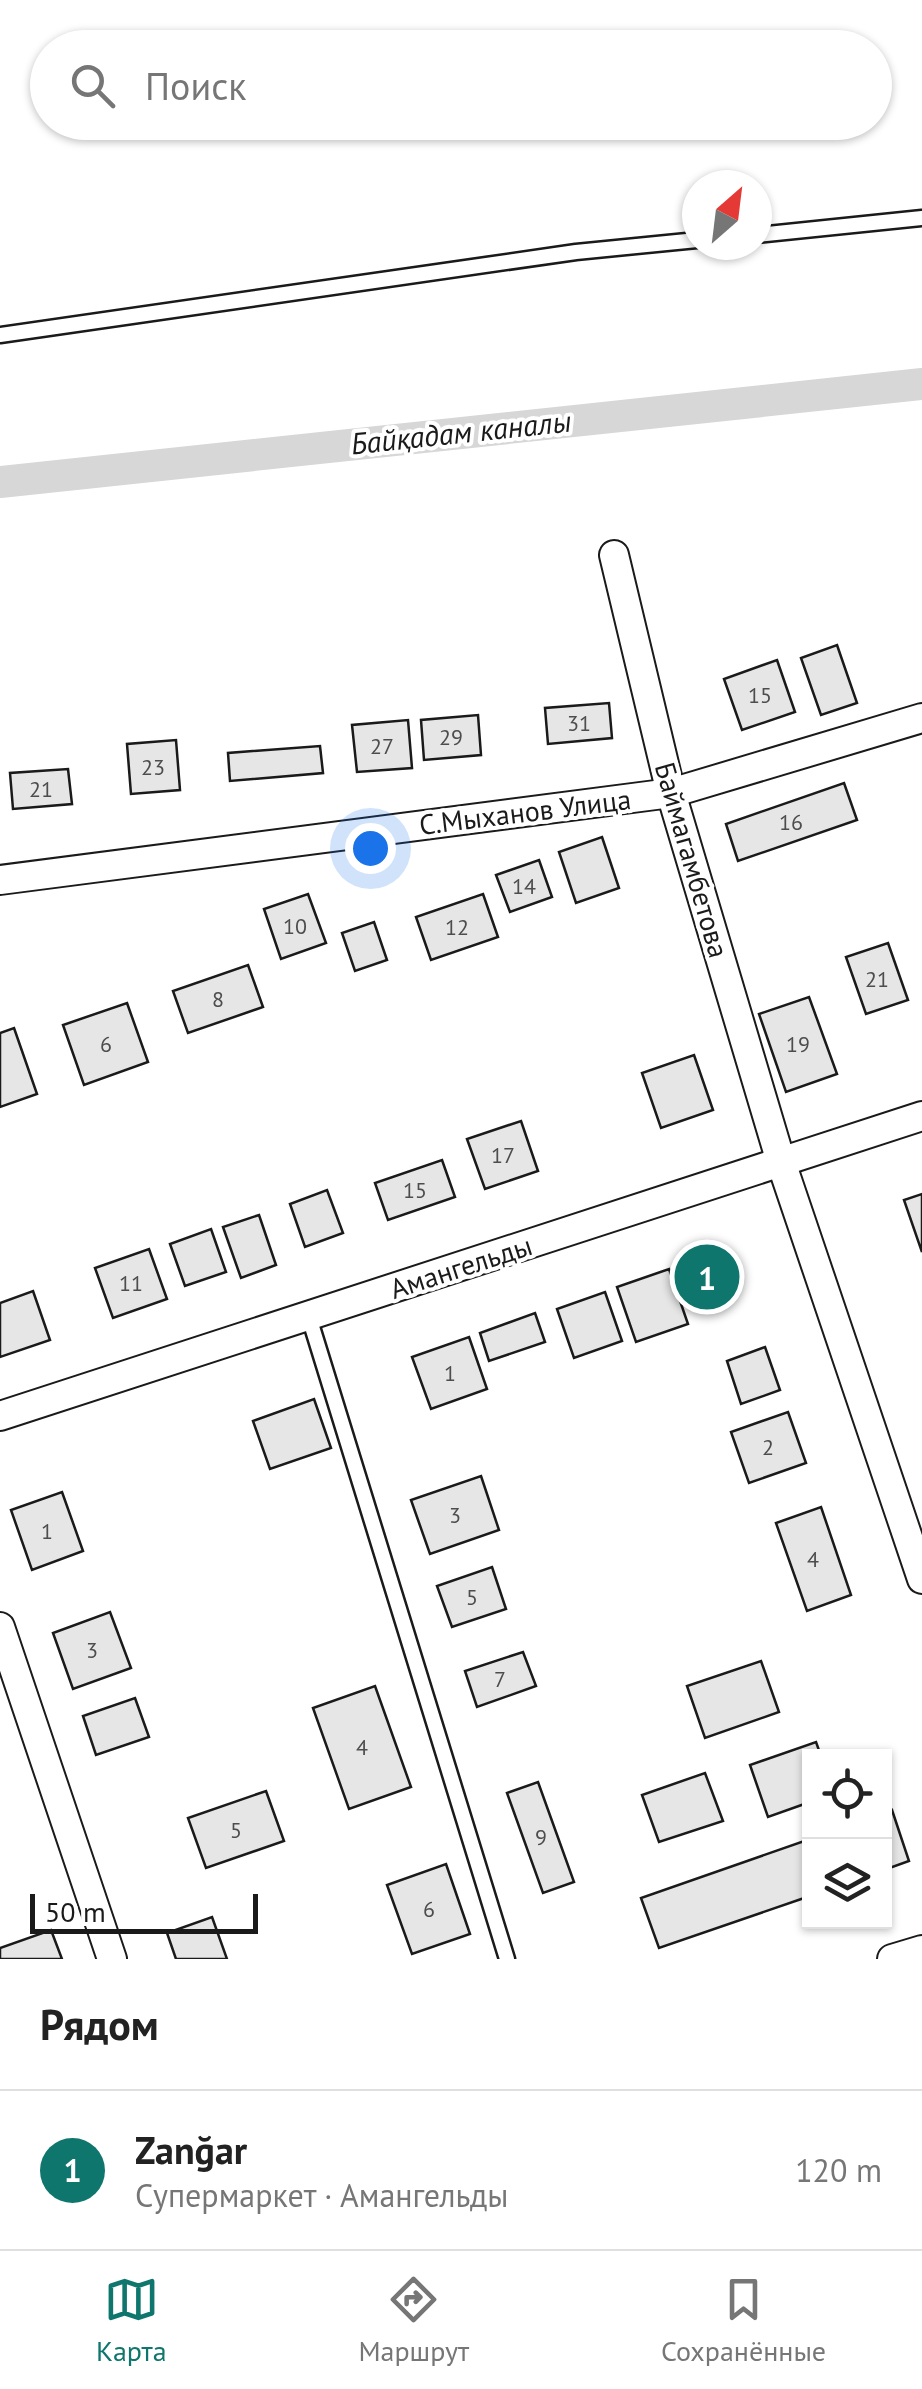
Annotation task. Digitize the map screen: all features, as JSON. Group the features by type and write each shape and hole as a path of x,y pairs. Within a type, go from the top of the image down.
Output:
{"street":[{"name":"Баймагамбетова","path":"614,555 671,793 781,1162 922,1579"},
{"name":"С.Мыханов Улица","path":"0,880 671,793 922,718"},
{"name":"Амангельды","path":"0,1416 922,1116"},
{"path":"0,1627 112,1959"},
{"path":"892,1959 922,1950"}],"lane":[{"path":"772,233 922,218"},
{"path":"0,335 576,252 682,241"},
{"path":"310,1317 507,1959"}],"building":[{"path":"837,645 857,703 821,715 801,658"},
{"path":"777,660 795,712 742,730 724,679"},
{"path":"609,703 612,738 548,744 545,708"},
{"path":"478,715 481,755 424,760 421,720"},
{"path":"408,720 412,768 357,772 352,725"},
{"path":"176,740 180,790 131,794 127,744"},
{"path":"320,746 323,773 230,781 228,753"},
{"path":"68,769 72,804 13,809 10,773"},
{"path":"844,783 857,820 738,861 726,824"},
{"path":"602,837 619,888 576,903 559,852"},
{"path":"539,860 552,897 510,912 496,875"},
{"path":"308,894 326,943 281,959 264,909"},
{"path":"483,894 498,937 431,960 416,917"},
{"path":"374,922 387,960 355,971 342,933"},
{"path":"888,943 908,1000 866,1014 846,957"},
{"path":"248,965 263,1007 188,1033 173,991"},
{"path":"809,997 837,1074 786,1092 759,1014"},
{"path":"127,1003 148,1062 84,1085 63,1025"},
{"path":"14,1028 37,1094 0,1107 0,1033"},
{"path":"694,1055 713,1110 661,1128 642,1073"},
{"path":"521,1121 538,1171 485,1189 467,1139"},
{"path":"442,1160 455,1197 388,1220 375,1183"},
{"path":"327,1190 343,1233 305,1247 290,1204"},
{"path":"922,1194 922,1252 904,1200"},
{"path":"259,1215 276,1265 241,1278 223,1227"},
{"path":"211,1229 226,1272 185,1286 170,1244"},
{"path":"149,1249 167,1299 113,1318 95,1268"},
{"path":"669,1269 688,1324 636,1342 617,1287"},
{"path":"33,1291 50,1340 0,1357 0,1303"},
{"path":"605,1292 622,1341 574,1358 557,1309"},
{"path":"535,1313 545,1342 489,1361 480,1333"},
{"path":"469,1337 487,1389 431,1409 412,1357"},
{"path":"765,1347 780,1390 741,1404 727,1361"},
{"path":"314,1399 331,1448 270,1469 253,1421"},
{"path":"788,1412 806,1463 749,1483 731,1432"},
{"path":"481,1476 499,1530 430,1554 411,1500"},
{"path":"62,1492 83,1551 32,1570 11,1510"},
{"path":"821,1507 851,1595 807,1611 776,1523"},
{"path":"492,1567 506,1609 452,1627 437,1586"},
{"path":"110,1612 131,1668 73,1689 53,1633"},
{"path":"523,1652 536,1686 477,1707 465,1671"},
{"path":"761,1661 779,1712 705,1738 687,1686"},
{"path":"375,1686 411,1787 349,1809 313,1708"},
{"path":"135,1698 149,1737 96,1755 83,1716"},
{"path":"816,1742 818,1749 802,1749 802,1805 768,1817 750,1765"},
{"path":"705,1773 723,1821 659,1842 642,1795"},
{"path":"538,1782 574,1882 543,1893 507,1793"},
{"path":"266,1791 284,1841 206,1868 188,1818"},
{"path":"892,1810 909,1861 892,1867"},
{"path":"802,1842 802,1899 659,1948 641,1898"},
{"path":"446,1864 470,1934 412,1954 387,1885"},
{"path":"212,1917 227,1959 176,1959 167,1933"},
{"path":"51,1930 62,1959 0,1959 0,1948"}],"waterway":[{"name":"Байқадам каналы","path":"0,482 922,384"}],"place":[{"name":"Zanğar","path":"707,1277"}]}
